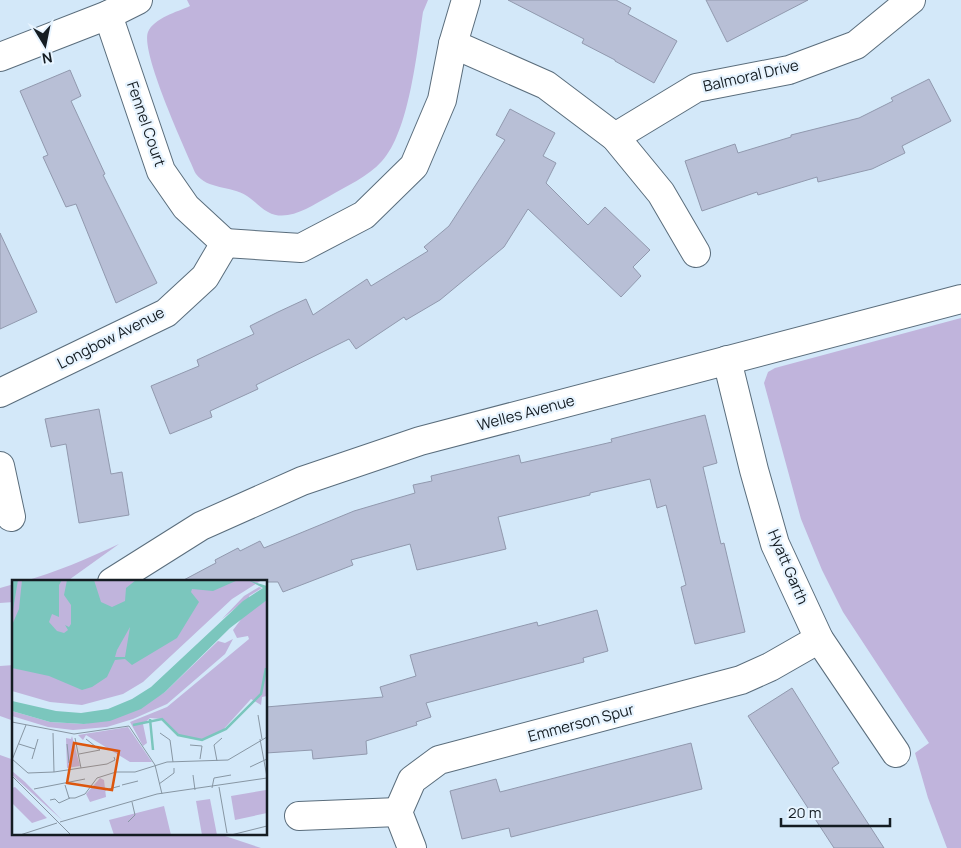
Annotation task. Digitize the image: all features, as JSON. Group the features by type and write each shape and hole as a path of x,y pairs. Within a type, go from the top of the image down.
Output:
{"street":[{"path":"0,57 108,15 138,0"},
{"path":"224,243 301,248 364,215 414,166 442,100 453,44 466,0"},
{"name":"Balmoral Drive","path":"614,137 696,88 789,70 856,45 911,0"},
{"name":"Fennel Court","path":"108,15 161,171 186,207 224,243"},
{"path":"453,44 546,85 614,137 661,193 696,253"},
{"name":"Longbow Avenue","path":"0,392 166,312 205,277 224,243"},
{"name":"Welles Avenue","path":"115,580 202,526 302,481 420,441 961,298"},
{"name":"Hyatt Garth","path":"728,360 754,470 775,544 819,639 896,753"},
{"path":"0,466 11,517"},
{"name":"Emmerson Spur","path":"398,812 412,780 440,760 741,680 770,667 819,639"},
{"path":"299,816 398,812 412,848"}],"shaded area":[{"path":"187,0 428,0 423,12 415,69 405,112 399,131 382,161 364,177 314,205 299,212 283,216 275,215 262,209 250,198 234,190 207,183 201,179 196,174 165,102 147,43 148,32 151,27 166,16 190,6"},
{"path":"961,318 961,848 947,848 928,798 915,753 929,743 843,612 822,570 801,519 764,383 768,372 775,368"},
{"path":"119,544 69,580 28,580 47,574"},
{"path":"12,585 12,602 0,603 0,588"},
{"path":"12,665 12,720 0,716 0,666"},
{"path":"0,755 12,759 12,836 225,836 261,848 0,848"}],"building":[{"path":"508,0 616,0 631,8 628,14 677,41 654,83 582,43 584,39"},
{"path":"706,0 808,0 727,42"},
{"path":"70,70 81,96 71,101 105,174 103,175 157,283 116,303 76,204 66,207 43,157 48,155 20,91"},
{"path":"929,79 951,121 902,146 905,153 872,169 818,182 817,177 758,195 757,192 702,211 685,161 735,144 738,153 791,137 791,135 859,118 893,101 891,98"},
{"path":"510,109 555,133 543,156 556,163 546,183 588,225 605,207 650,250 633,267 641,276 621,297 528,209 504,247 440,300 406,320 404,317 356,349 349,339 256,385 258,389 210,411 212,417 170,434 151,386 199,366 197,360 254,334 250,326 278,312 306,299 313,315 367,279 371,286 428,251 424,247 449,226 505,140 496,135"},
{"path":"0,233 37,312 0,329"},
{"path":"99,409 111,474 122,472 129,515 79,523 66,444 51,447 45,419"},
{"path":"705,415 717,463 703,467 721,544 724,543 745,632 695,644 681,587 686,585 666,505 657,508 650,479 498,517 506,549 417,570 410,544 351,560 353,565 283,592 278,582 268,582 268,580 184,580 216,563 215,560 238,548 240,551 260,541 264,548 354,511 415,493 413,485 432,481 431,476 519,455 521,463 612,442 611,439"},
{"path":"597,610 608,651 583,658 584,662 426,703 431,717 416,722 417,725 366,741 367,754 313,759 312,750 268,753 268,707 383,697 380,687 416,676 410,655 537,622 538,626"},
{"path":"792,688 839,763 832,768 884,848 834,848 748,716"},
{"path":"691,743 702,789 511,837 509,828 462,839 450,791 496,779 500,792"}]}
